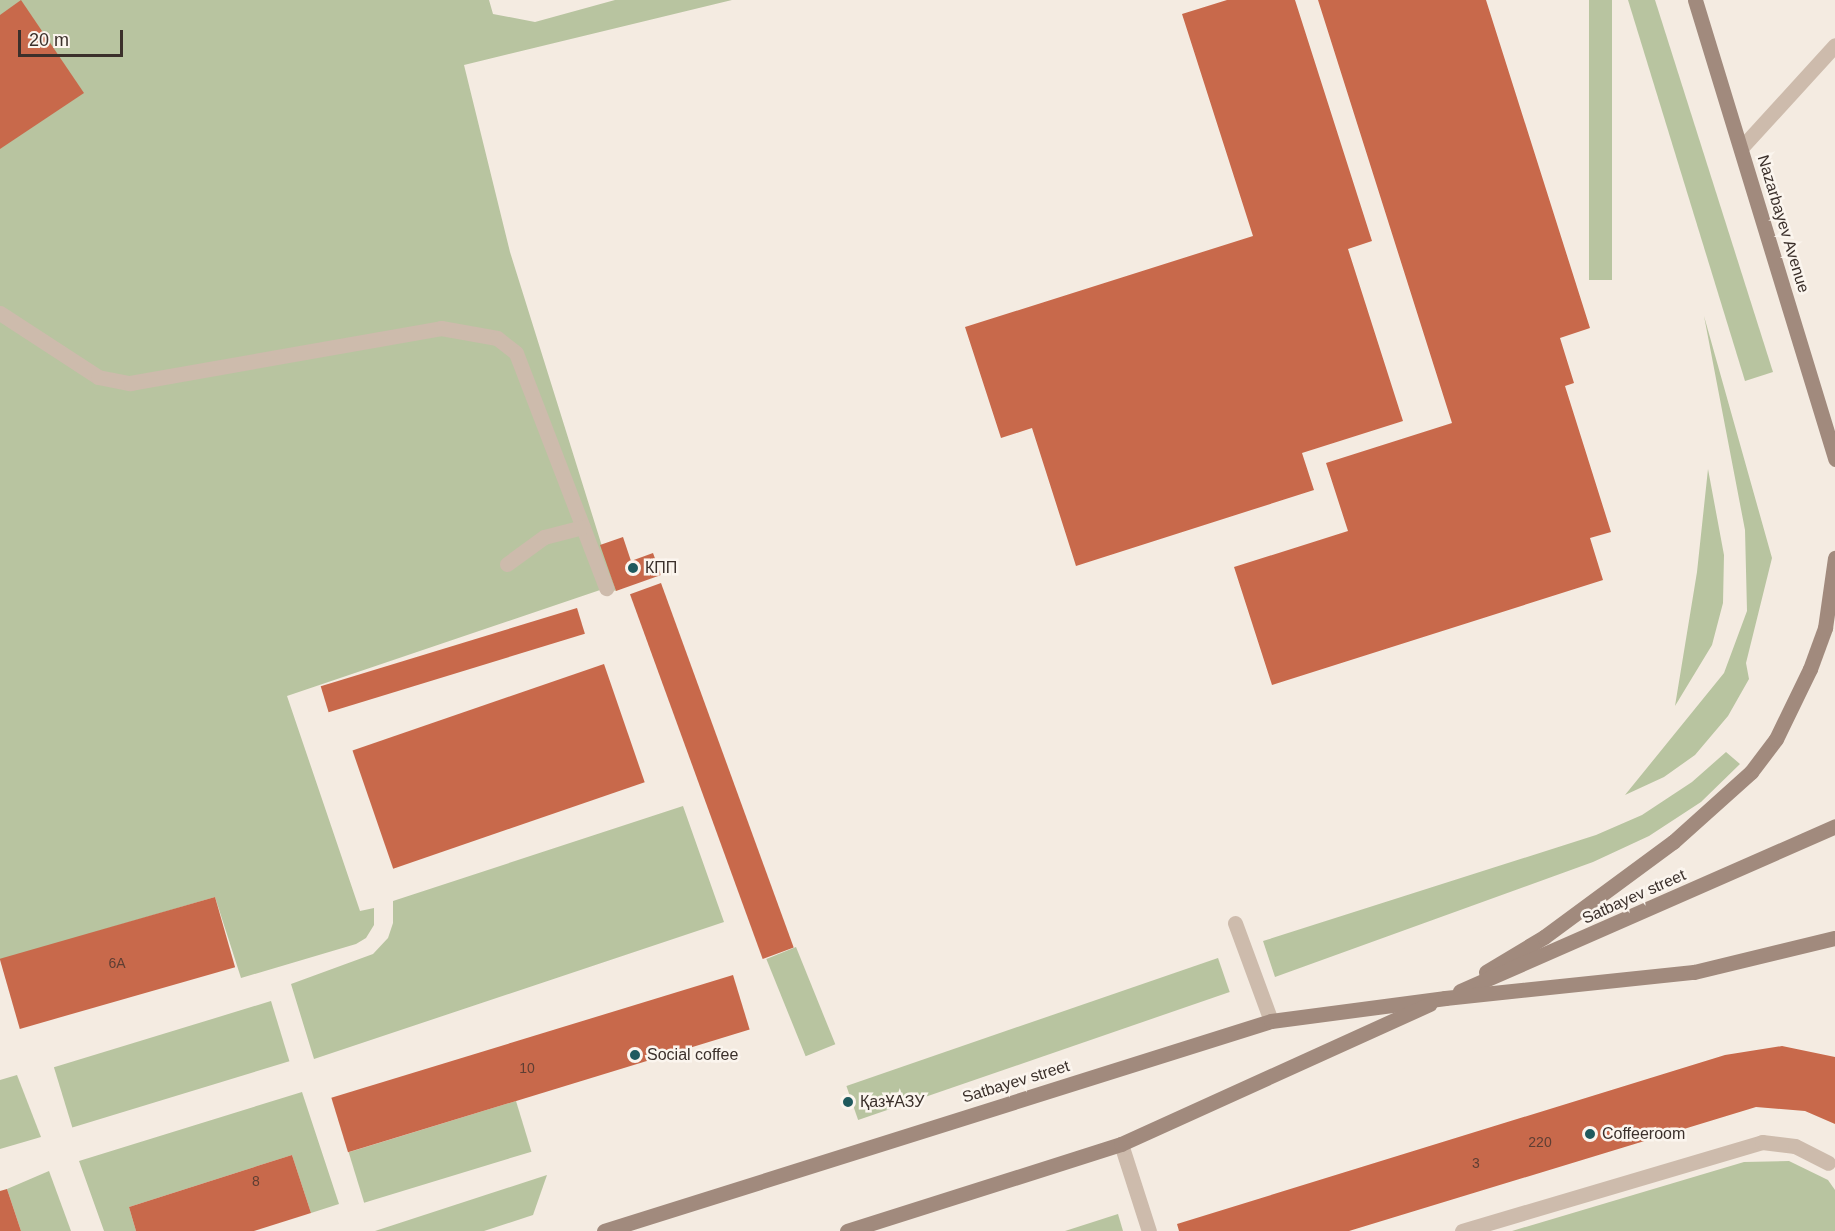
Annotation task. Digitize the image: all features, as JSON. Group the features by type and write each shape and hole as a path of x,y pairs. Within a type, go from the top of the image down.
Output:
{"main road":[{"name":"Nazarbayev Avenue","path":"1695,0 1835,459"},
{"name":"Satbayev street","path":"604,1231 1271,1021 1445,998 1544,937 1689,829 1751,772 1776,740 1799,694 1825,628 1835,558"},
{"name":"Satbayev street","path":"847,1231 1121,1144 1835,826"},
{"path":"1445,998 1694,972 1835,938"}],"lane":[{"path":"1741,148 1835,45"},
{"path":"0,313 98,378 130,383 441,328 497,338 516,353 606,588"},
{"path":"507,564 544,537 583,527"},
{"path":"1235,923 1271,1021"},
{"path":"1462,1231 1762,1142 1795,1146 1828,1162"},
{"path":"1121,1144 1149,1231"}],"green space":[{"path":"0,0 489,0 493,14 535,22 615,0 732,0 464,65 510,252 616,591 606,588 287,696 360,911 374,908 374,925 366,938 356,944 241,978 215,897 0,960"},
{"path":"1589,0 1612,0 1612,280 1589,280"},
{"path":"1628,0 1655,0 1773,372 1745,381"},
{"path":"1704,316 1772,558 1746,663 1749,679 1728,716 1695,755 1664,777 1625,795 1724,673 1747,611 1745,530"},
{"path":"1708,469 1724,555 1723,603 1712,645 1675,706 1697,572"},
{"path":"1726,752 1740,764 1701,802 1649,836 1593,862 1275,977 1263,941 1596,835 1642,815 1692,782"},
{"path":"683,806 724,922 314,1059 291,984 373,954 388,938 393,923 393,901"},
{"path":"796,947 835,1044 806,1056 766,959"},
{"path":"1218,958 1230,992 858,1120 846,1086"},
{"path":"271,1001 289,1061 72,1128 54,1067"},
{"path":"17,1075 41,1137 0,1149 0,1080"},
{"path":"302,1092 339,1204 311,1213 292,1155 129,1207 136,1231 104,1231 79,1161"},
{"path":"516,1101 531,1152 364,1203 349,1152"},
{"path":"1789,1161 1828,1180 1835,1190 1835,1231 1512,1231 1744,1162"},
{"path":"49,1171 71,1231 21,1231 7,1189"},
{"path":"547,1175 533,1215 484,1231 375,1231"},
{"path":"1118,1214 1123,1231 1065,1231"}],"building":[{"path":"21,0 84,93 0,149 0,15"},
{"path":"1227,0 1295,0 1372,241 1348,249 1403,421 1302,453 1314,490 1076,566 1032,428 1001,438 965,327 1253,236 1182,14"},
{"path":"1318,0 1486,0 1590,328 1560,338 1574,383 1565,386 1611,532 1590,538 1603,580 1272,685 1234,567 1348,531 1326,463 1452,423"},
{"name":"КПП","path":"623,537 631,561 653,553 661,575 616,591 600,545"},
{"path":"661,583 794,948 763,959 630,594"},
{"path":"577,608 585,634 329,712 321,686"},
{"path":"604,664 645,782 393,869 352,751"},
{"path":"215,897 235,967 20,1029 0,959"},
{"path":"733,975 750,1030 348,1152 331,1098"},
{"path":"1782,1046 1835,1057 1835,1124 1805,1111 1756,1107 1349,1231 1179,1231 1177,1224 1725,1055"},
{"path":"292,1155 311,1213 254,1231 136,1231 129,1207"},
{"path":"7,1189 21,1231 0,1231 0,1191"}],"place":[{"name":"КПП","path":"633,568"},
{"name":"Social coffee","path":"635,1055"},
{"name":"ҚазҰАЗУ","path":"848,1102"},
{"name":"Coffeeroom","path":"1590,1134"}]}
